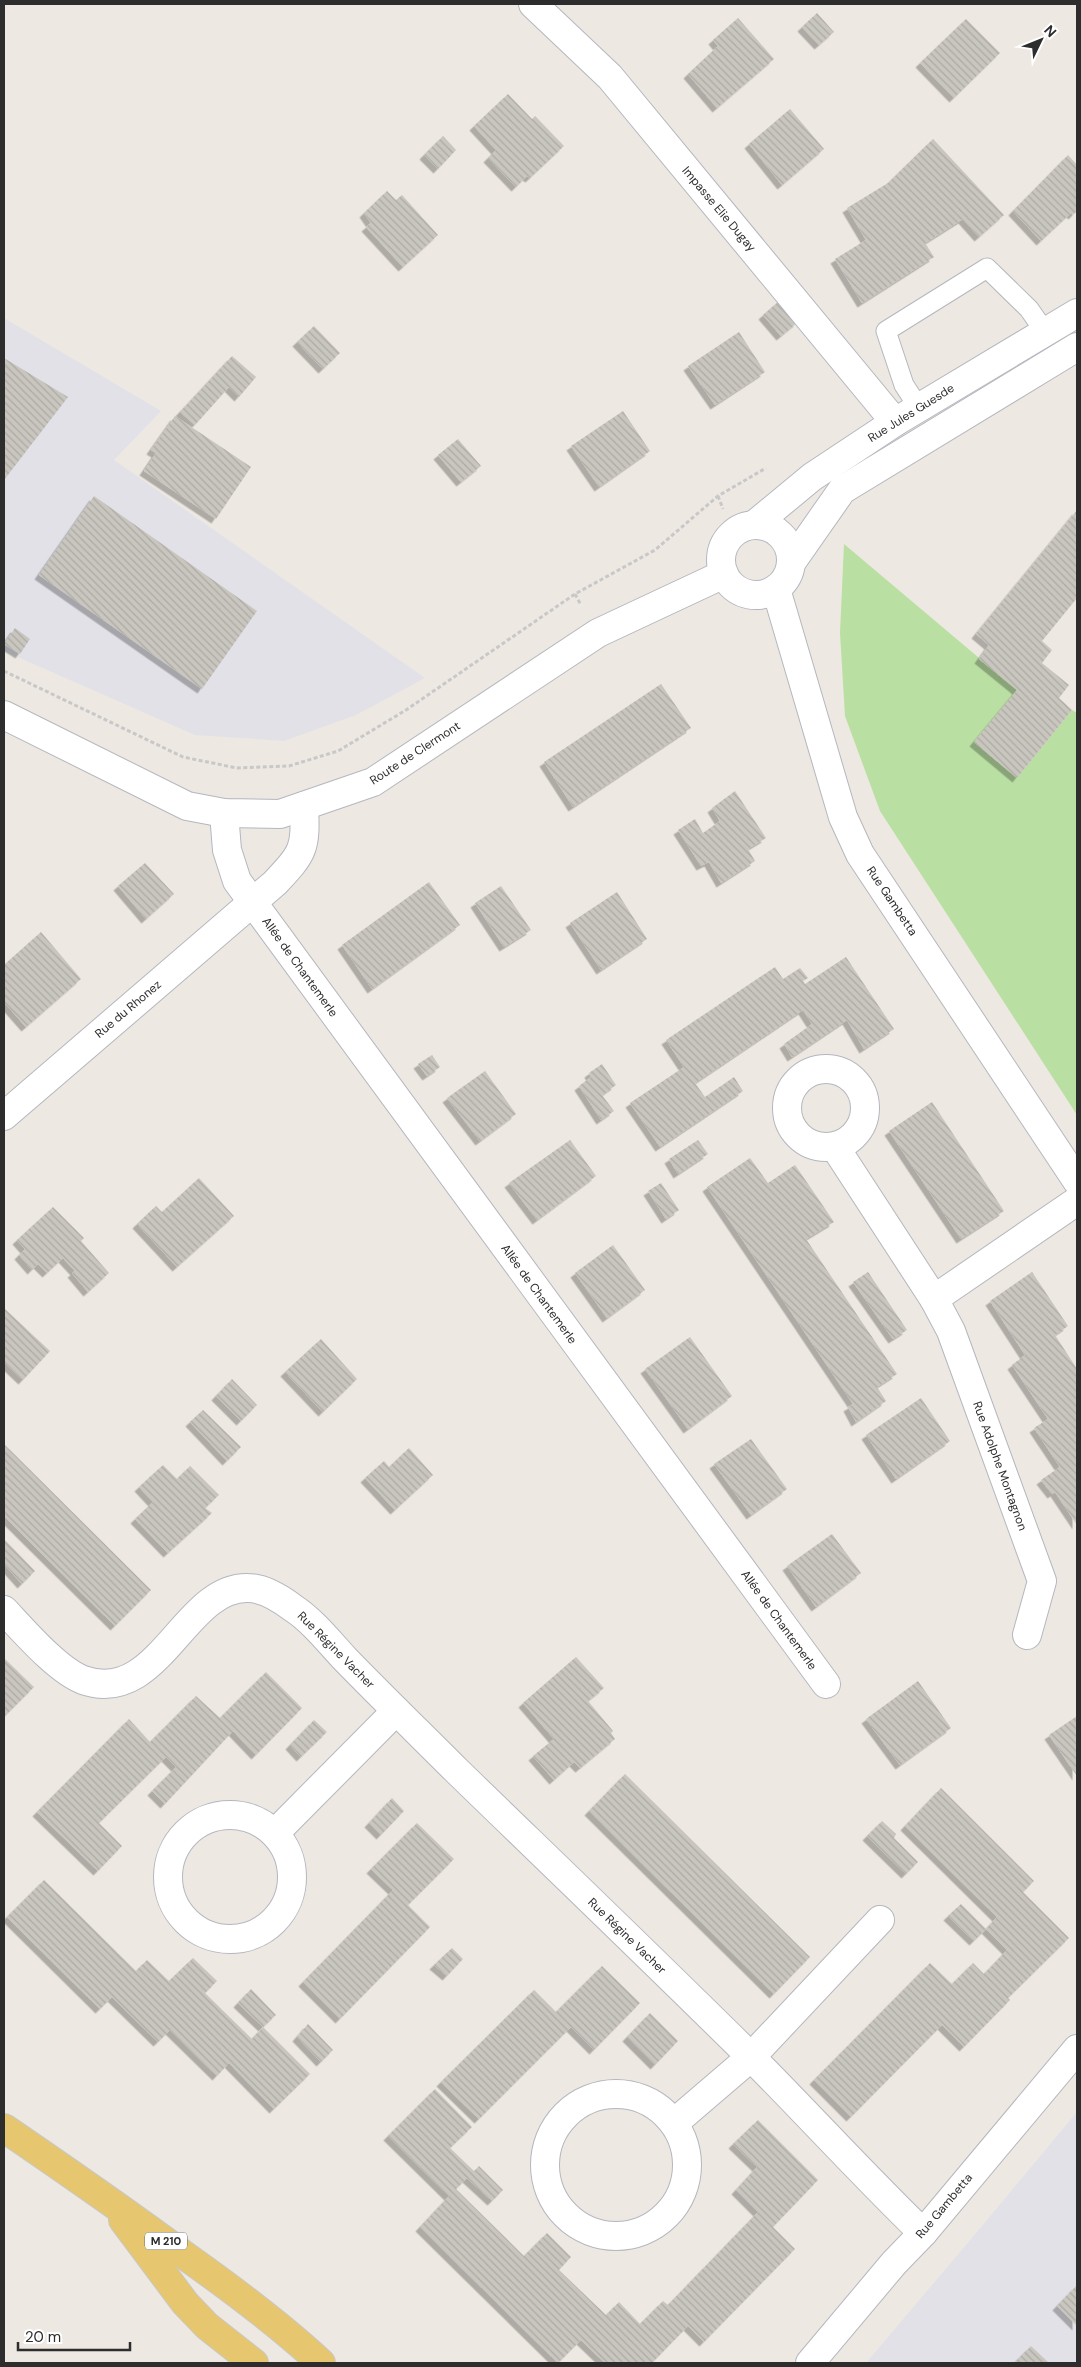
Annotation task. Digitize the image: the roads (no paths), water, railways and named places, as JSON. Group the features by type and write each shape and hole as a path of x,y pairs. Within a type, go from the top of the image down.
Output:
{"main road":[{"name":"M 210","path":"4,2128 108,2199 257,2308 286,2330 320,2363"},
{"path":"108,2199 185,2303 207,2326 254,2363"}],"street":[{"name":"Impasse Elie Dugay","path":"533,4 610,77 895,422"},
{"name":"Rue Jules Guesde","path":"754,525 812,477 895,422 1077,313"},
{"path":"791,563 790,551 785,540 776,532 766,527 754,525 738,531 726,542 721,563 724,574 737,590 757,595 776,589 788,572 791,563 842,490 1077,347"},
{"name":"Route de Clermont","path":"4,715 187,806 224,814 280,814 372,782 598,633 724,574"},
{"name":"Rue Gambetta","path":"776,589 843,817 860,854 1077,1181"},
{"name":"Rue du Rhonez","path":"4,1116 54,1071 275,883 298,859 306,838 304,806"},
{"name":"Allée de Chantemerle","path":"224,814 227,850 237,881 826,1684"},
{"name":"Rue Adolphe Montagnon","path":"835,1147 934,1299 951,1331 1042,1581 1027,1635"},
{"path":"934,1299 1077,1200"},
{"name":"Rue Régine Vacher","path":"4,1610 39,1646 64,1668 80,1679 98,1684 120,1680 141,1672 208,1604 226,1592 248,1588 270,1593 296,1609 396,1711 751,2056 923,2233"},
{"path":"275,1833 396,1711"},
{"path":"221,1815 240,1815 259,1822 275,1833 287,1851 293,1872 292,1893 283,1913 267,1928 248,1938 226,1940 212,1937 187,1923 174,1906 168,1887 168,1868 174,1849 186,1833 202,1821 221,1815"},
{"path":"674,2123 751,2056 880,1920"},
{"name":"Rue Gambetta","path":"810,2363 894,2263 923,2233 1077,2049"},
{"path":"617,2093 639,2098 658,2107 674,2123 684,2141 688,2162 686,2182 678,2201 665,2217 649,2228 629,2235 609,2236 589,2231 571,2220 557,2205 548,2185 545,2163 549,2141 560,2121 575,2106 595,2096 617,2093"}],"lane":[{"path":"919,408 904,385 886,331 987,268 1029,309 1045,332"}]}
